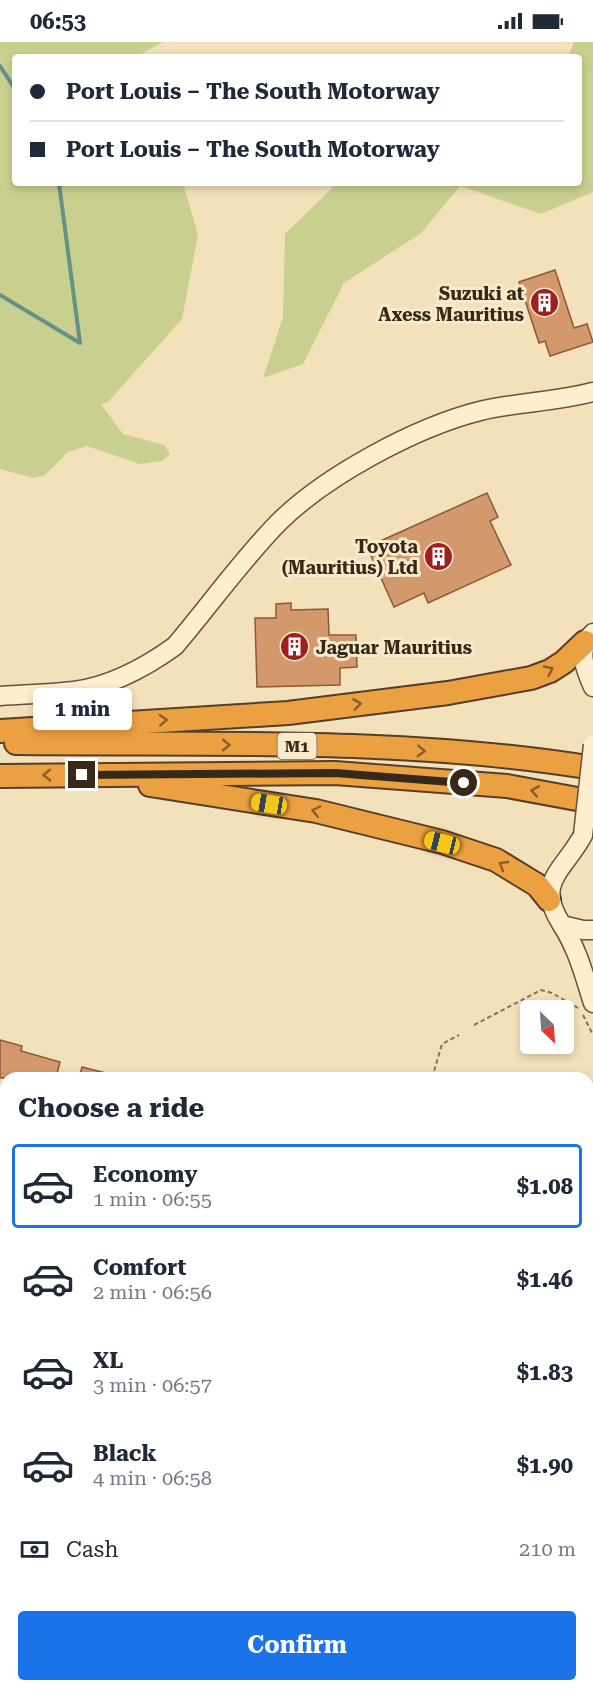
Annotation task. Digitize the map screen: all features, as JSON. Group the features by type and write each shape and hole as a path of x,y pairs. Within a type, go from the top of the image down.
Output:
{"highway":[{"path":"0,731 288,713 448,693 531,678 550,671 564,662 589,638"},
{"name":"M1","path":"0,743 337,746 520,756 593,768"},
{"name":"M1","path":"0,776 335,773 507,786 593,802"},
{"path":"82,775 316,811 442,843 496,860 537,885 549,900"}],"street":[{"path":"0,696 76,690 121,677 158,659 175,646 278,523 322,488 392,444 481,410 570,398 593,392"},
{"path":"570,398 593,402"},
{"path":"589,638 583,651 593,687"},
{"path":"593,745 583,835 550,886 549,900 575,945 593,1008"},
{"path":"562,925 593,930"}],"path":[{"path":"474,1025 541,990 552,993 580,1009 593,1035"},
{"path":"434,1072 442,1044 459,1035"}],"green space":[{"path":"0,42 163,42 141,54 12,54 12,186 184,186 198,235 182,319 108,402 101,404 123,434 164,445 170,454 162,461 140,464 87,446 68,452 45,475 33,478 0,469"},
{"path":"574,42 593,42 593,192 541,214 460,186 582,186 582,54 569,54"},
{"path":"334,186 460,186 421,233 344,283 303,364 263,378 283,317 285,234"}],"building":[{"name":"Suzuki at Axess Mauritius","path":"555,270 574,328 587,324 593,342 550,356 545,341 539,343 519,282"},
{"name":"Toyota (Mauritius) Ltd","path":"487,493 498,517 490,521 511,565 428,603 424,593 394,607 367,547"},
{"name":"Jaguar Mauritius","path":"291,603 291,610 328,609 329,635 356,635 357,667 340,668 340,685 257,687 255,618 276,618 276,604"},
{"path":"0,1040 22,1046 21,1051 60,1062 58,1072 0,1072"},
{"path":"82,1067 102,1072 81,1072"}],"waterway":[{"path":"0,66 12,84"},
{"path":"0,295 80,343 59,186"}],"place":[{"name":"Suzuki at Axess Mauritius","path":"545,303"},
{"name":"Toyota (Mauritius) Ltd","path":"439,556"},
{"name":"Jaguar Mauritius","path":"295,647"}],"route":[{"path":"82,775 335,773 464,783"}]}
